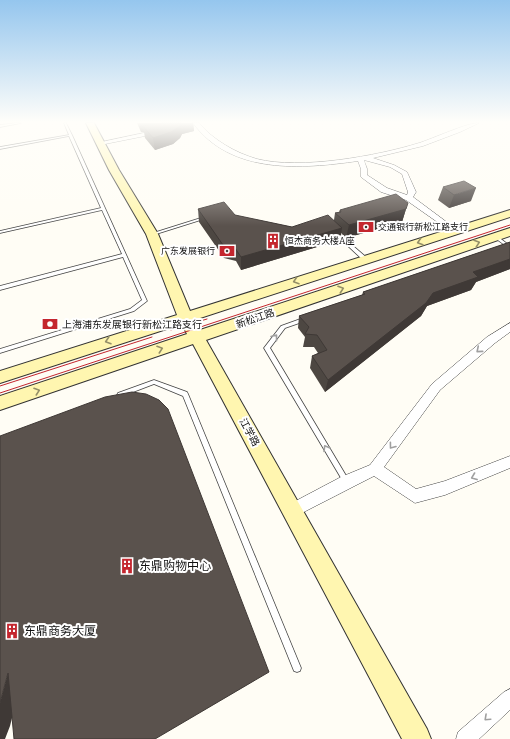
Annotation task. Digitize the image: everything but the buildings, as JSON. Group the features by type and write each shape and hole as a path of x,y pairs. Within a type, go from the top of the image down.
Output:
{"main road":[{"name":"江学路","path":"108,157 152,234 185,316 293,510 417,739"},
{"path":"0,377 185,316 510,213"},
{"name":"新松江路","path":"0,403 510,232"}],"street":[{"path":"249,157 258,161 300,165 370,157"},
{"path":"362,159 392,166 405,173 412,192 409,198"},
{"path":"362,159 364,169 363,176 384,190 409,198 453,231"},
{"path":"293,510 346,482 375,469 436,387 491,340 510,327"},
{"path":"375,469 415,496 445,488 510,462"},
{"path":"465,739 510,698"}],"lane":[{"path":"0,351 132,310 145,301 81,157"},
{"path":"0,232 104,208"},
{"path":"152,234 213,216"},
{"path":"331,228 365,259"},
{"path":"496,237 510,248"},
{"path":"502,251 510,248"},
{"path":"0,288 125,255"},
{"path":"313,317 283,327 267,348 346,482"},
{"path":"110,399 154,382 185,394 297,668"}],"tram line":[{"path":"0,393 510,225"},
{"path":"171,330 207,319"},
{"path":"0,386 152,337"}],"place":[{"name":"交通银行新松江路支行","path":"366,227"},
{"name":"恒杰商务大楼A座","path":"273,241"},
{"name":"广东发展银行","path":"227,251"},
{"name":"上海浦东发展银行新松江路支行","path":"50,324"},
{"name":"东鼎购物中心","path":"127,566"},
{"name":"东鼎商务大厦","path":"12,631"}]}
